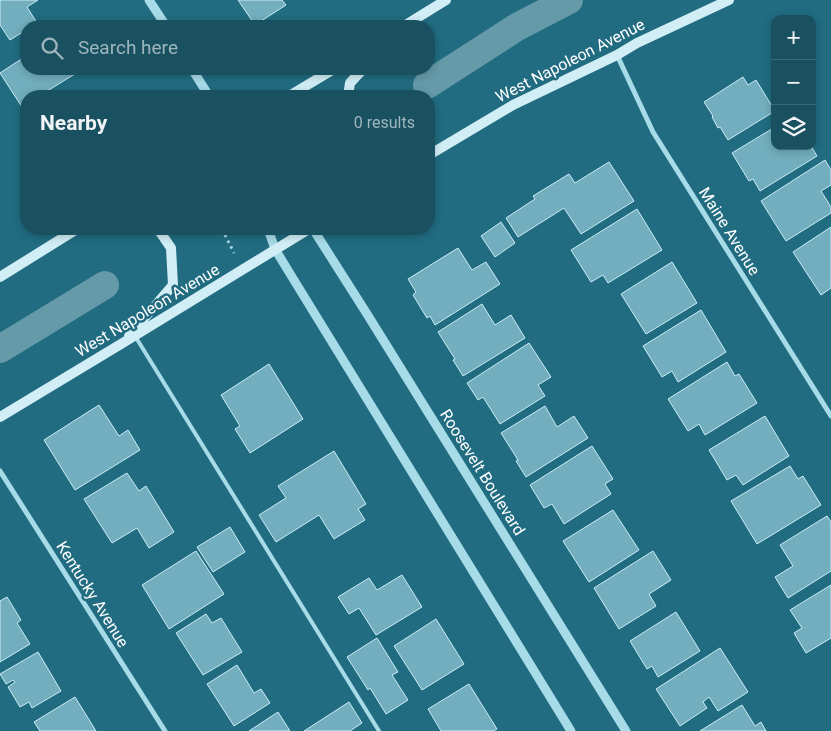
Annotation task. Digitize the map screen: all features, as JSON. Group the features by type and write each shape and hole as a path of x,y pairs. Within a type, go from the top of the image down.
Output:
{"main road":[{"path":"414,20 446,0"},
{"name":"West Napoleon Avenue","path":"435,151 513,105 617,55 637,43 729,0"},
{"path":"300,90 324,75"},
{"path":"349,90 350,83 357,75"},
{"path":"0,276 68,235"},
{"path":"122,344 173,285 171,248 162,235"},
{"name":"West Napoleon Avenue","path":"0,417 300,235"}],"street":[{"path":"149,0 162,20"},
{"name":"Maine Avenue","path":"617,55 653,132 831,416"},
{"path":"196,75 205,90"},
{"path":"270,235 275,249 571,731"},
{"name":"Roosevelt Boulevard","path":"315,235 367,314 626,731"},
{"name":"Kentucky Avenue","path":"0,471 164,731"}],"lane":[{"path":"135,336 378,731"}],"path":[{"path":"225,235 234,253"}],"building":[{"path":"0,0 38,0 27,7 35,20 20,20 20,34 10,40 0,25"},
{"path":"238,0 282,0 286,5 263,20 252,20"},
{"path":"20,60 20,75 73,75 49,90 20,90 20,104 0,73"},
{"path":"743,77 748,85 756,80 771,104 771,113 728,140 720,127 718,128 704,102"},
{"path":"771,129 771,150 813,150 817,156 760,191 753,179 749,181 732,153"},
{"path":"825,160 831,170 831,185 821,191 831,207 831,213 786,241 761,201"},
{"path":"609,162 634,201 581,234 564,208 518,237 506,218 535,199 533,196 569,174 575,183"},
{"path":"637,209 662,250 608,283 603,275 591,282 571,250"},
{"path":"501,222 515,243 495,257 481,236"},
{"path":"831,227 831,288 821,295 793,252"},
{"path":"458,248 472,270 486,262 500,284 435,325 430,316 427,318 413,295 416,292 408,279"},
{"path":"672,262 697,303 646,334 621,294"},
{"path":"482,304 495,325 511,315 525,338 463,376 438,332"},
{"path":"701,310 726,352 678,382 672,371 662,377 643,346"},
{"path":"529,343 551,377 538,385 545,396 500,424 483,397 478,400 467,383"},
{"path":"727,362 735,376 739,374 757,403 705,435 699,424 688,431 668,399"},
{"path":"269,364 303,419 250,453 235,429 240,426 221,395"},
{"path":"99,405 119,436 128,430 140,450 75,490 44,440"},
{"path":"545,406 557,427 574,416 588,438 526,477 501,433"},
{"path":"765,416 789,456 743,485 736,475 727,480 709,450"},
{"path":"592,446 613,479 605,484 611,494 564,524 552,504 544,508 530,485"},
{"path":"334,451 366,504 358,509 365,520 334,539 319,515 276,542 259,515 286,498 278,486"},
{"path":"790,466 798,479 803,476 821,505 757,544 731,501"},
{"path":"127,473 139,491 146,486 174,532 149,548 137,528 112,543 84,499"},
{"path":"613,510 639,550 589,582 563,541"},
{"path":"827,516 831,522 831,571 788,598 775,577 793,566 780,545"},
{"path":"230,527 245,552 213,572 197,547"},
{"path":"196,551 224,594 169,629 142,585"},
{"path":"653,551 671,580 649,594 656,606 619,629 594,588"},
{"path":"402,575 422,607 376,635 359,608 349,614 338,597 369,578 377,590"},
{"path":"831,585 831,638 806,653 794,633 802,628 790,610"},
{"path":"7,597 21,620 17,623 30,644 0,662 0,601"},
{"path":"676,612 700,651 658,677 652,666 647,669 630,641"},
{"path":"206,614 212,623 221,618 242,652 203,675 176,633"},
{"path":"436,619 464,664 422,690 394,646"},
{"path":"377,638 398,672 392,675 408,700 386,714 347,657"},
{"path":"720,648 748,692 718,711 709,697 703,702 707,708 680,726 656,689"},
{"path":"38,652 61,691 32,708 29,702 20,707 8,687 15,682 13,680 6,684 0,674"},
{"path":"237,665 254,693 261,689 270,703 234,726 207,684"},
{"path":"469,684 497,729 493,731 441,731 428,709"},
{"path":"75,697 96,731 40,731 34,722"},
{"path":"349,702 362,723 350,731 304,731"},
{"path":"742,705 755,726 761,722 766,731 700,731"},
{"path":"278,712 290,731 249,731"}],"waterway":[{"path":"427,85 517,27 569,0"},
{"path":"0,349 105,285"}]}
